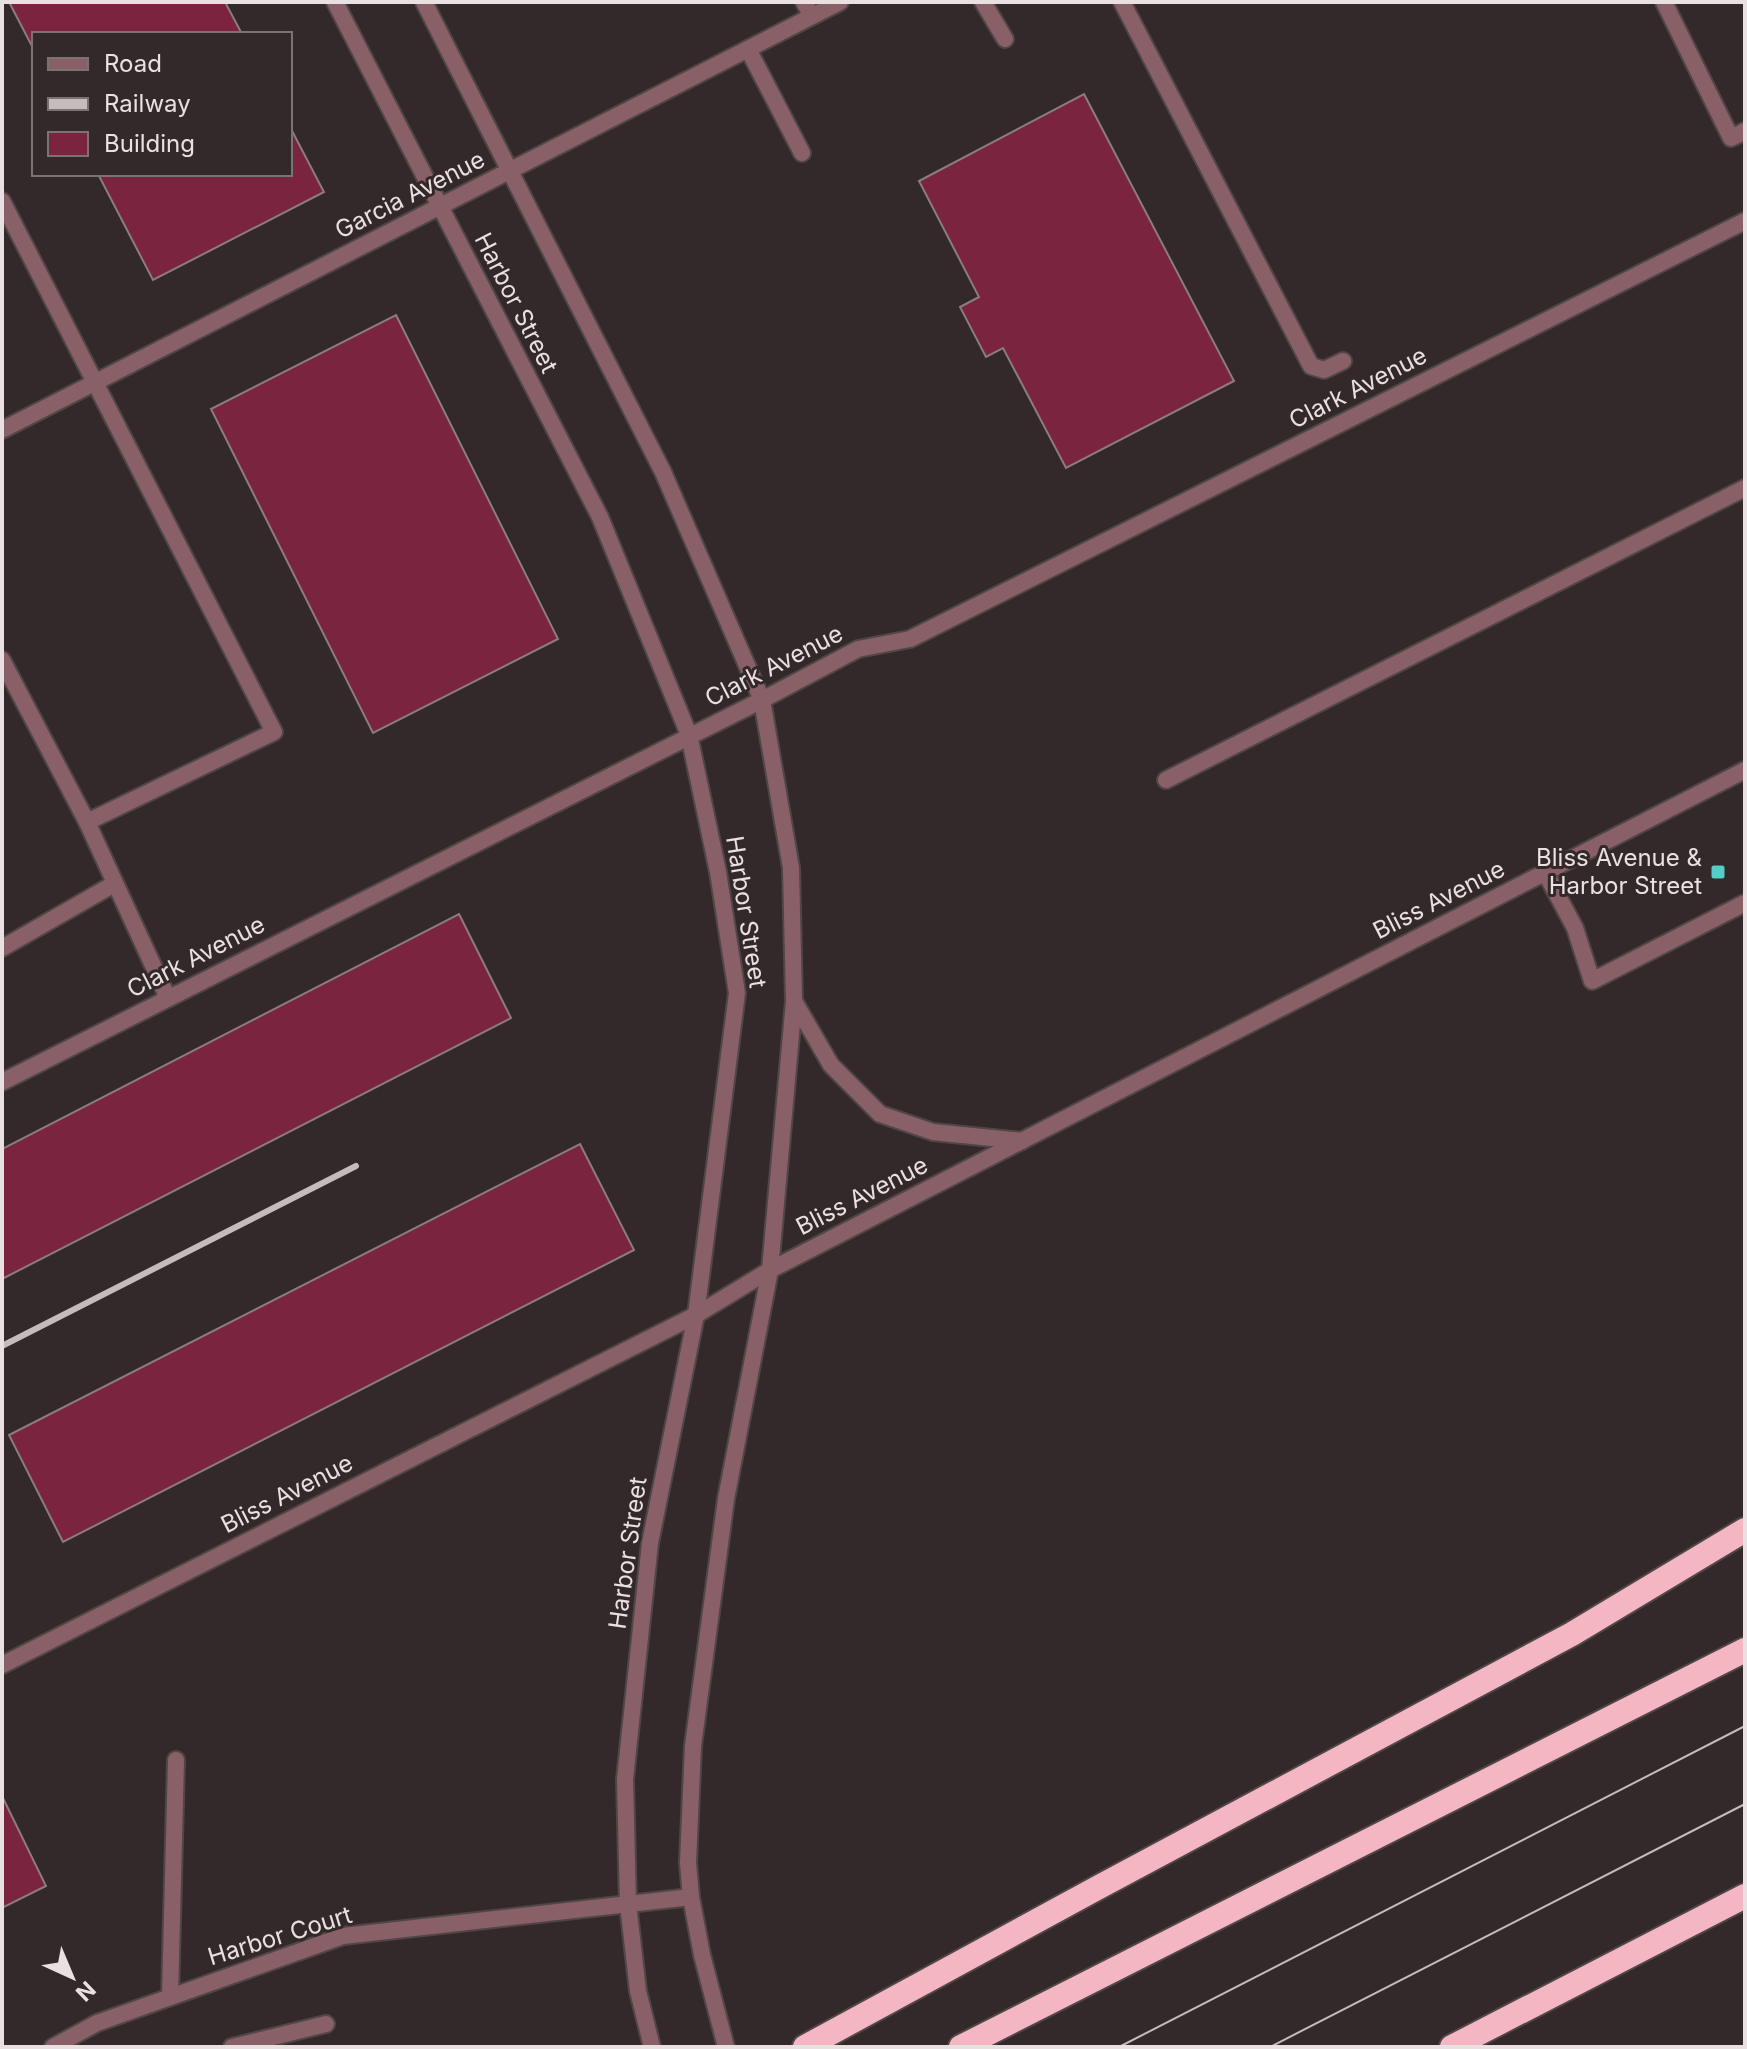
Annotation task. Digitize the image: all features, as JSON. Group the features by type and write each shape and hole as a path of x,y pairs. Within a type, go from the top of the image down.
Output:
{"highway":[{"path":"805,2047 1572,1634 1745,1530"},
{"path":"961,2047 1745,1650"},
{"path":"1452,2047 1745,1896"}],"street":[{"name":"Harbor Street","path":"335,2 600,517 689,735 718,872 737,993 696,1315 650,1543 625,1779 628,1904 638,1991 652,2047"},
{"name":"Harbor Street","path":"424,2 663,472 762,700 791,868 794,1001 770,1270 726,1499 693,1746 688,1863 691,1897 702,1955 726,2047"},
{"name":"Garcia Avenue","path":"2,430 748,49 808,9 840,2"},
{"path":"983,2 1005,39"},
{"path":"1122,2 1311,366 1324,370 1343,361"},
{"path":"1664,2 1731,138 1745,131"},
{"path":"748,49 802,153"},
{"path":"2,201 274,732 87,822"},
{"name":"Clark Avenue","path":"2,1082 858,649 910,639 1745,221"},
{"path":"1166,780 1745,488"},
{"path":"2,660 87,822 168,998"},
{"name":"Bliss Avenue","path":"2,1665 696,1315 770,1270 1745,770"},
{"path":"1545,872 1575,928 1592,981 1745,903"},
{"path":"2,948 114,884"},
{"path":"794,1001 831,1065 880,1114 933,1132 1022,1141"},
{"path":"170,1997 176,1760"},
{"name":"Harbor Court","path":"53,2047 97,2023 343,1936 691,1897"},
{"path":"232,2047 326,2024"}],"building":[{"path":"9,2 225,2 241,32 32,32 32,46"},
{"path":"1084,94 1234,381 1066,468 1003,348 986,357 960,307 979,297 919,181"},
{"path":"292,131 324,192 153,280 99,176 292,176"},
{"path":"396,315 558,639 373,733 211,409"},
{"path":"459,914 511,1018 2,1279 2,1149"},
{"path":"580,1144 634,1250 63,1542 9,1435"},
{"path":"2,1796 46,1886 2,1908"}],"tram line":[{"path":"1119,2047 1745,1726"},
{"path":"1270,2047 1745,1804"}],"railway":[{"path":"2,1346 356,1166"}],"place":[{"name":"Bliss Avenue & Harbor Street","path":"1718,872"}]}
